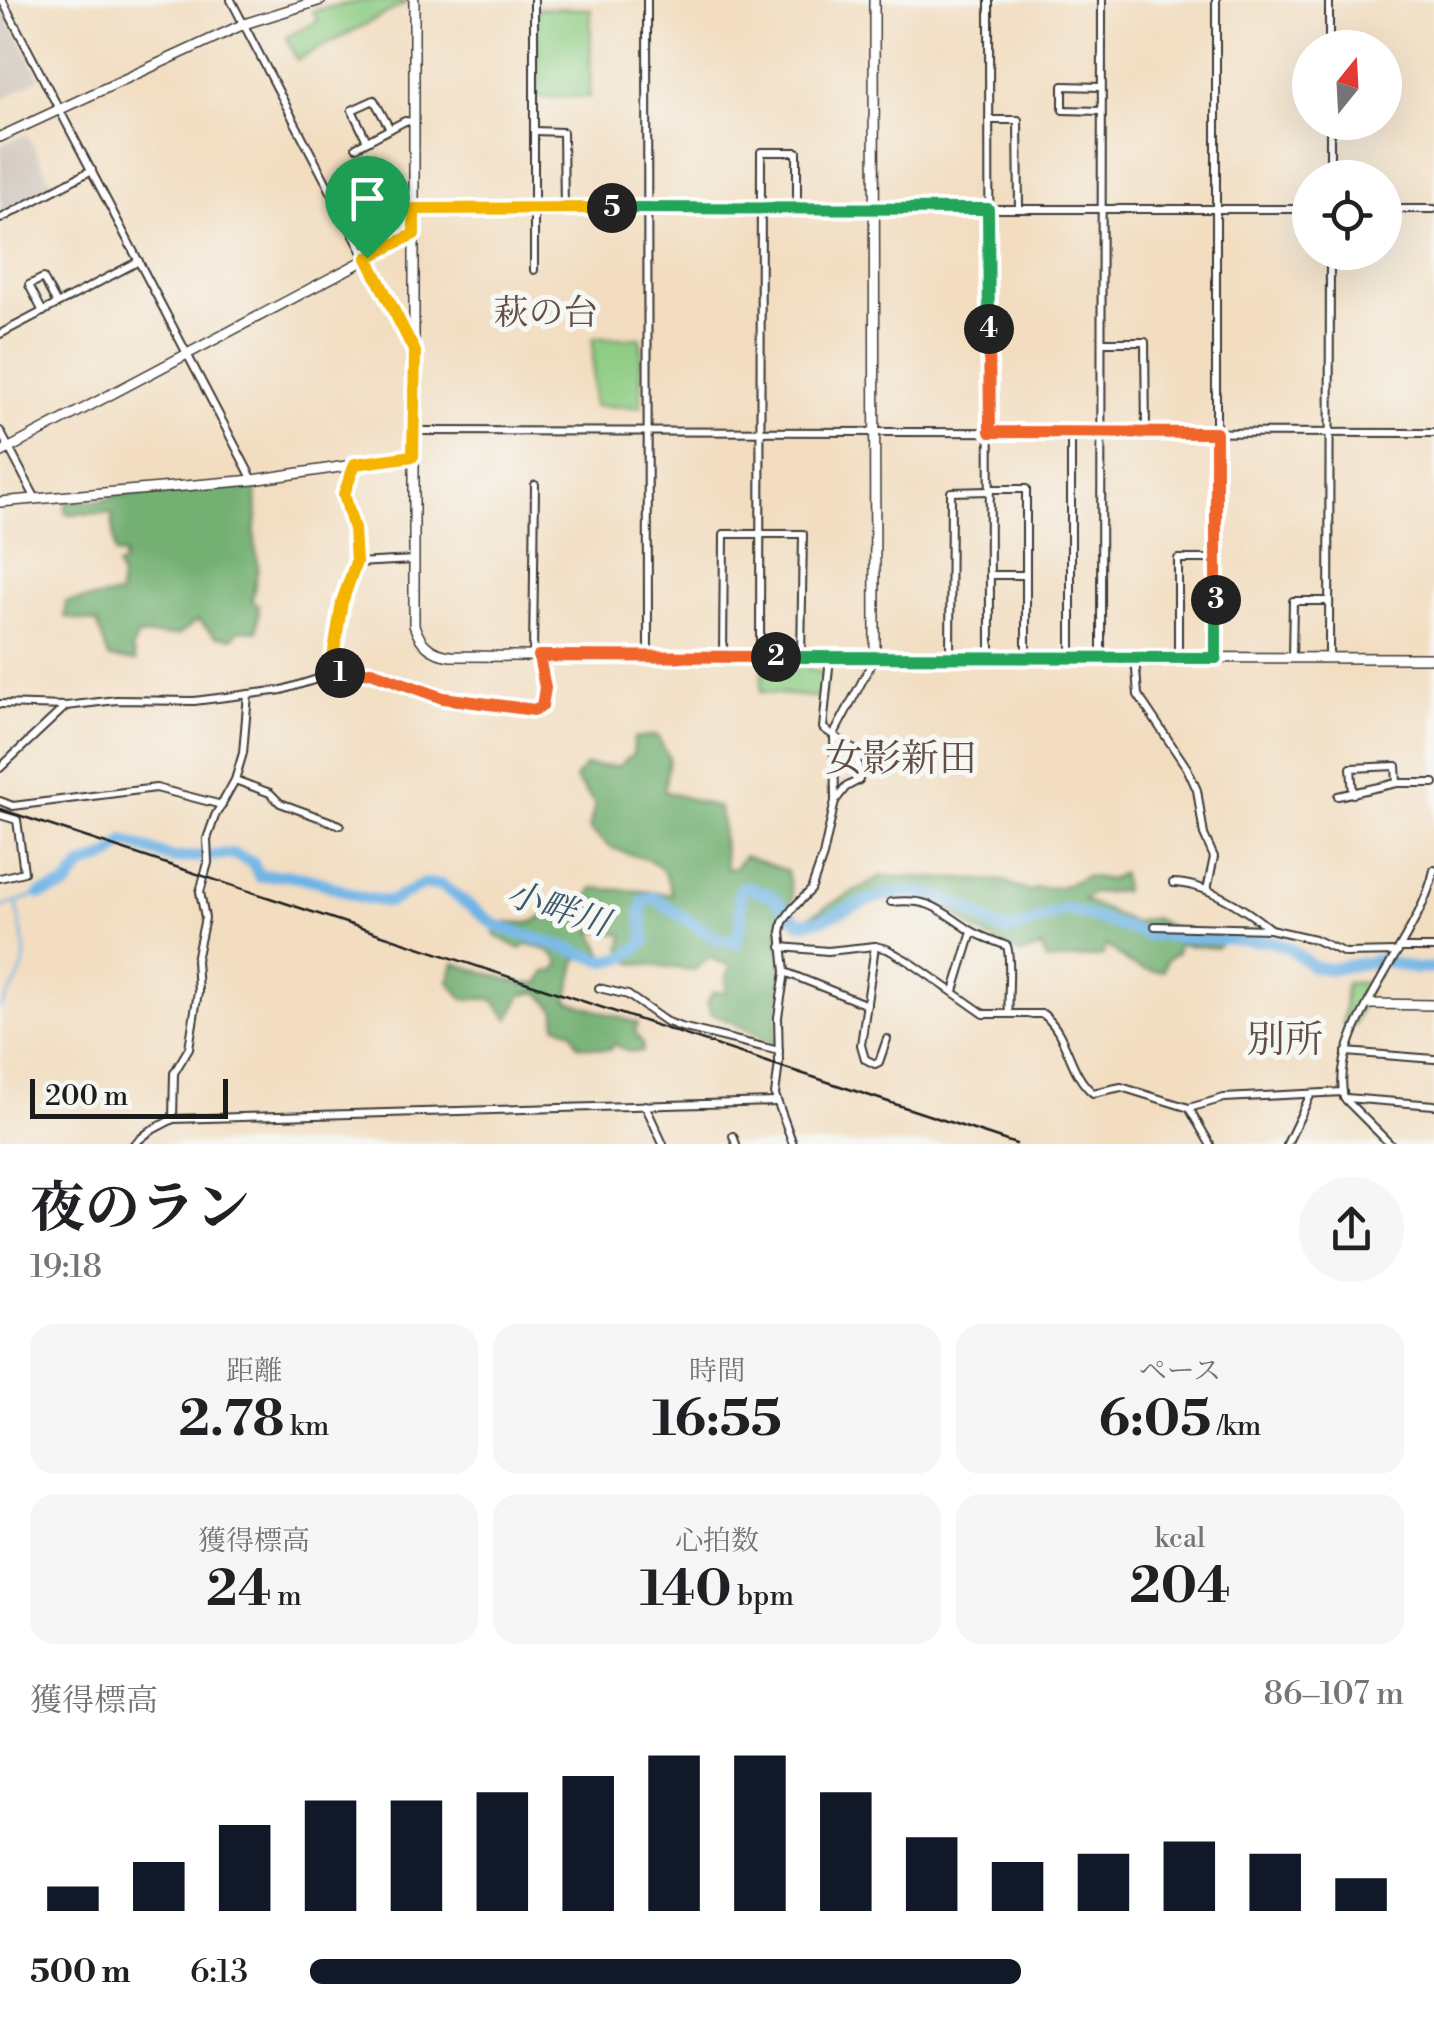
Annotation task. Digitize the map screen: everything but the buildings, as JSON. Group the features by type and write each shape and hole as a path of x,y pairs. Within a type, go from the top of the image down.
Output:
{"street":[{"path":"2,0 254,480"},
{"path":"231,0 415,352"},
{"path":"0,137 244,24 320,0"},
{"path":"414,0 414,625 429,649 451,656 1434,658"},
{"path":"534,0 534,270"},
{"path":"648,0 648,656"},
{"path":"793,1144 776,1102 778,1018 785,972 781,947 787,917 812,890 827,841 835,801 834,734 875,657 874,0"},
{"path":"988,0 990,657"},
{"path":"1101,657 1102,0"},
{"path":"1216,0 1216,658"},
{"path":"1329,30 1330,0"},
{"path":"1101,87 1063,86 1062,110 1101,110"},
{"path":"367,141 352,110 374,100 390,129"},
{"path":"989,120 1018,120 1018,209"},
{"path":"356,147 405,121 414,122"},
{"path":"535,131 563,132 564,208"},
{"path":"760,656 761,152 798,152 797,210"},
{"path":"0,219 92,170"},
{"path":"1402,209 1434,208"},
{"path":"414,209 1292,209"},
{"path":"4,450 414,234"},
{"path":"0,334 139,260"},
{"path":"1329,658 1330,270"},
{"path":"43,312 29,285 44,278 57,304"},
{"path":"1102,342 1145,342 1146,433"},
{"path":"0,431 4,450 36,499"},
{"path":"414,431 1434,434"},
{"path":"1071,433 1071,657"},
{"path":"0,502 254,480 413,456"},
{"path":"330,676 342,602 356,562 354,529 344,494 355,464"},
{"path":"0,704 194,702 371,672 443,698 534,710 542,706 545,693 536,656 535,485"},
{"path":"950,657 951,492 1026,489 1026,657"},
{"path":"723,656 724,534 802,534 801,657"},
{"path":"1178,658 1178,560 1216,559"},
{"path":"356,562 414,560"},
{"path":"990,575 1025,575"},
{"path":"1292,658 1292,601 1329,601"},
{"path":"830,657 824,728 856,752 859,780 846,786 835,801"},
{"path":"1135,657 1138,696 1187,768 1197,790 1204,836 1214,858 1207,890"},
{"path":"173,1119 174,1073 189,1048 198,992 196,960 205,918 200,892 211,825 235,780 243,753 248,694"},
{"path":"0,768 66,706"},
{"path":"1354,794 1351,768 1396,766 1397,784"},
{"path":"235,780 270,794 280,803 340,825"},
{"path":"1338,796 1397,784 1434,783"},
{"path":"0,801 13,806 156,788 222,805"},
{"path":"0,816 17,820 24,872 0,878"},
{"path":"1390,1144 1344,1095 1342,1065 1369,1004 1430,903 1434,870"},
{"path":"1173,883 1207,890 1270,929"},
{"path":"891,902 913,900 945,910 972,932 1007,946 1009,1014"},
{"path":"1155,926 1270,929 1314,940 1345,954 1434,948"},
{"path":"954,991 972,932"},
{"path":"781,947 828,951 875,946 910,962 984,1014 1035,1012 1058,1028 1086,1088 1093,1093 1120,1087 1189,1108 1224,1098 1310,1095 1434,1105"},
{"path":"875,946 861,1045 865,1059 879,1062 887,1039"},
{"path":"785,972 868,1004"},
{"path":"599,988 628,995 665,1021 681,1027 779,1050"},
{"path":"1369,1004 1434,1005"},
{"path":"1346,1052 1434,1060"},
{"path":"1287,1144 1310,1095"},
{"path":"134,1144 173,1119 776,1102"},
{"path":"645,1105 662,1144"},
{"path":"1189,1108 1210,1144"}],"shaded area":[{"path":"0,1 40,78 0,101"},
{"path":"27,134 54,187 0,216 0,146"}],"green space":[{"path":"366,0 408,2 297,60 286,37 318,21 313,11"},
{"path":"537,8 591,9 590,97 537,97"},
{"path":"593,338 641,338 641,407 593,406"},
{"path":"256,485 254,531 258,567 252,601 259,606 257,631 239,630 233,638 216,636 198,620 178,635 137,636 132,649 136,661 109,658 97,623 65,617 66,602 119,595 121,577 117,566 123,564 124,555 115,554 112,513 68,514 67,501"},
{"path":"763,661 809,662 809,669 825,674 823,698 761,692"},
{"path":"657,735 669,758 664,791 719,808 727,869 735,868 744,856 787,871 793,900 779,931 782,975 775,1046 711,1013 707,1002 713,992 727,992 726,978 731,966 709,958 694,970 632,963 621,948 624,934 592,931 603,953 577,959 567,1001 638,1023 635,1032 643,1044 642,1052 614,1044 610,1050 578,1045 571,1031 556,1025 556,1011 539,992 522,995 509,1019 492,999 463,999 449,981 454,963 522,984 540,983 545,972 554,971 560,964 542,948 527,944 521,949 495,936 493,929 499,922 530,923 588,897 593,888 672,895 663,870 656,864 607,845 589,829 595,804 575,779 584,766 619,766 633,754 634,738"},
{"path":"1122,873 1124,891 1093,893 1083,900 1133,922 1154,918 1181,932 1232,935 1216,948 1177,944 1177,953 1167,960 1163,971 1154,971 1132,964 1106,945 1102,956 1046,961 1042,947 1021,955 974,930 947,906 911,896 855,903 807,918 881,876 1004,881 1030,892 1035,888 1060,887 1086,876 1110,880"},
{"path":"1346,983 1371,983 1354,1025 1343,1025"}],"waterway":[{"name":"小畔川","path":"40,894 65,887 82,866 111,855 124,841 173,858 233,854 253,863 259,876 315,880 359,897 389,902 424,884 441,885 497,926 606,961 626,957 645,942 641,912 645,899 653,897 715,938 736,943 741,918 739,891 745,887 771,895 799,923 820,920 877,897 906,892 927,894 965,907 997,928 1009,931 1066,909 1150,935 1269,941 1287,947 1314,967 1331,969 1381,960 1415,969 1434,968"},
{"path":"0,908 40,894"},
{"name":"小畔川","path":"0,1008 19,979 25,958 17,904"}],"railway":[{"path":"0,809 1016,1144"}],"district":[{"name":"萩の台","path":"546,312"},
{"name":"女影新田","path":"901,758"},
{"name":"別所","path":"1285,1039"}],"route":[{"path":"414,209 988,209 990,432 1216,433 1216,658 539,656 545,693 542,706 534,710 443,698 371,672 330,676 342,602 356,562 356,541 344,489 355,464 413,456 415,352 367,258 414,234 414,209"}]}
